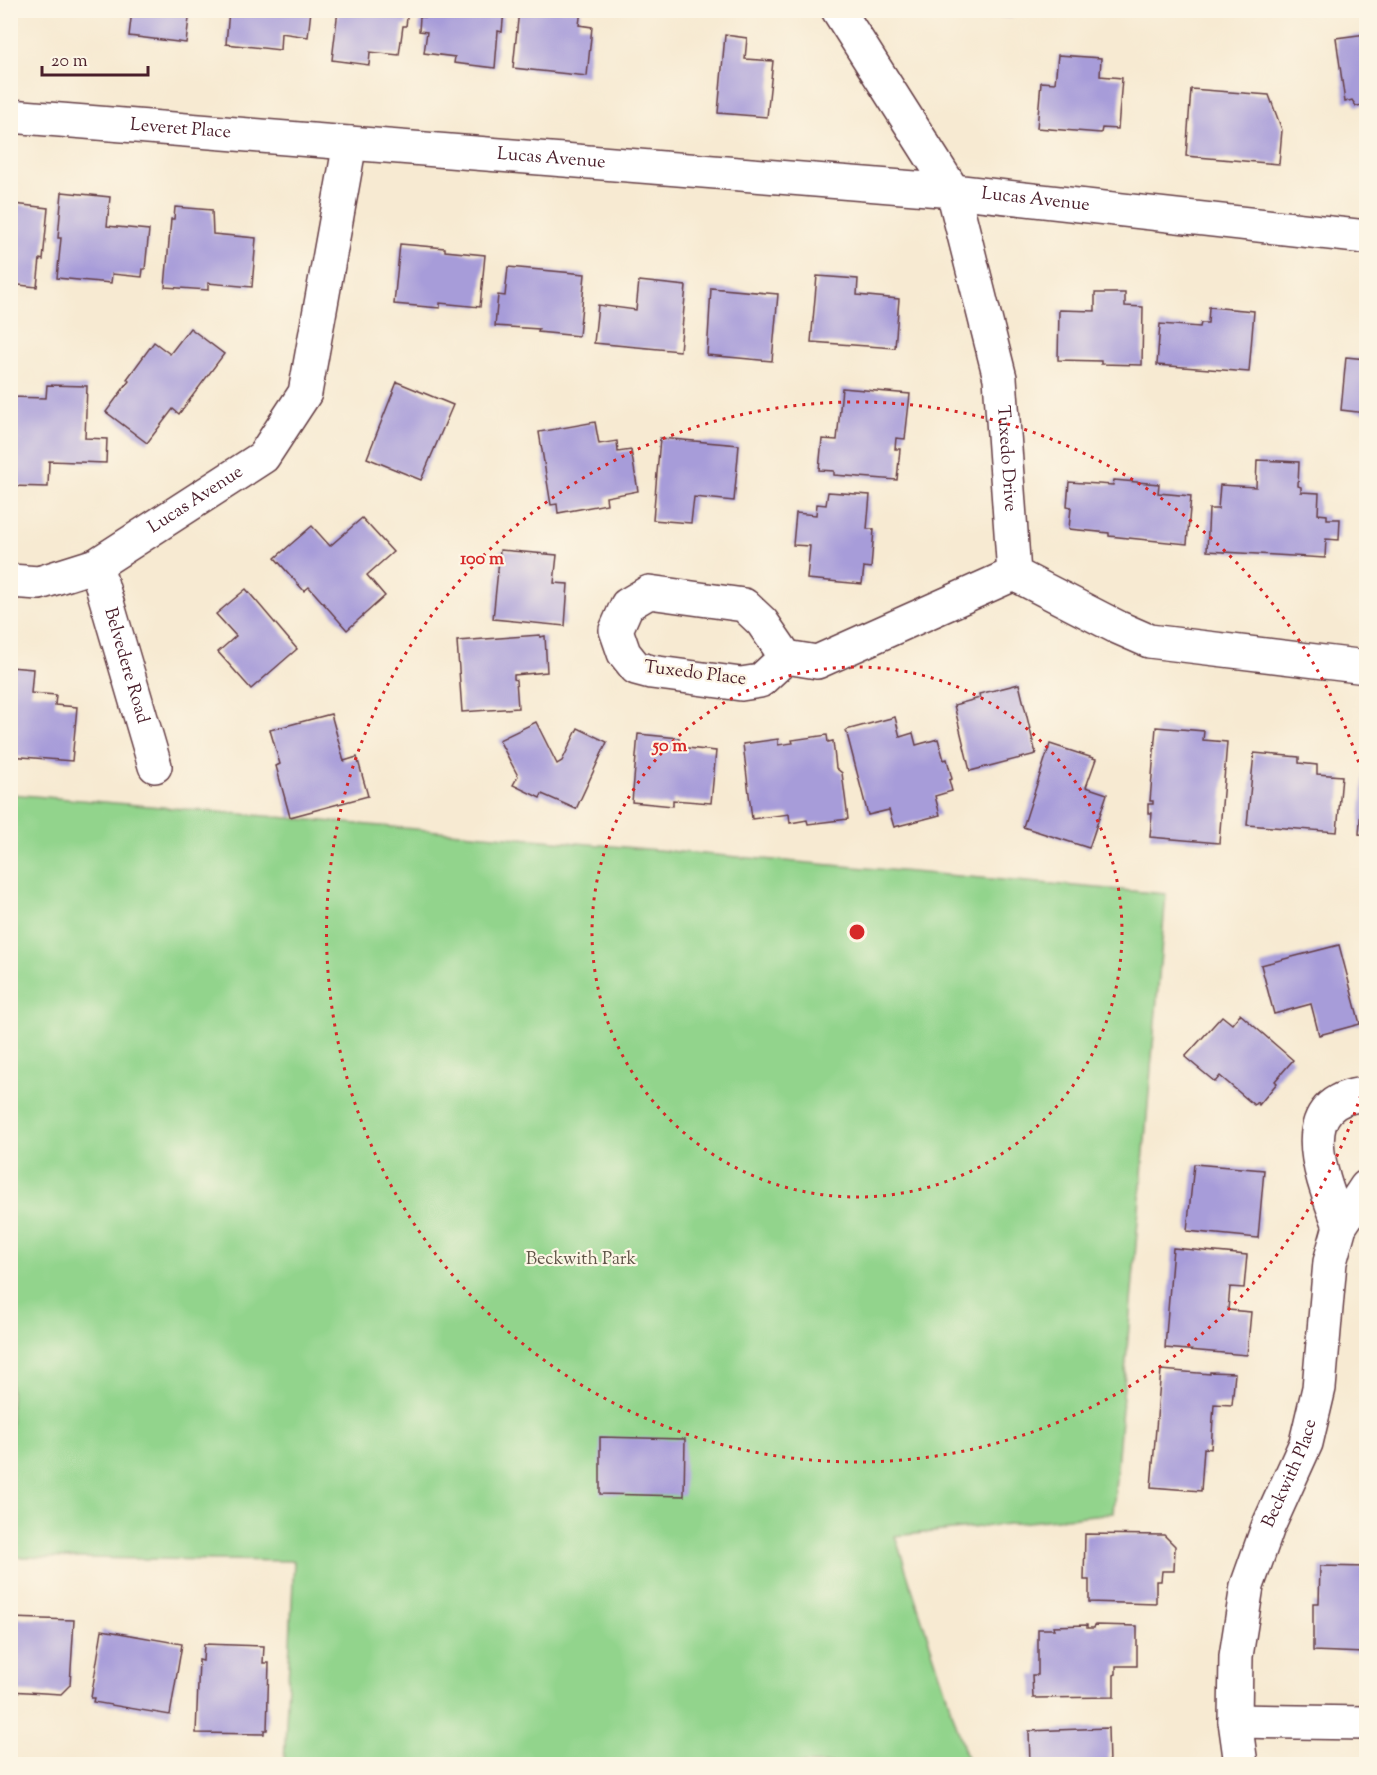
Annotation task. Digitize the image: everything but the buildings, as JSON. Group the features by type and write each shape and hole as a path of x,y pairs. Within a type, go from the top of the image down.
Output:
{"street":[{"name":"Tuxedo Drive","path":"838,10 953,191 1000,378 1014,574"},
{"name":"Leveret Place","path":"10,116 350,143"},
{"name":"Lucas Avenue","path":"10,581 39,583 96,565 263,457 305,393 350,143 953,191 1366,237"},
{"name":"Belvedere Road","path":"96,565 155,766"},
{"path":"786,657 817,662 1014,574 1149,641 1366,667"},
{"name":"Tuxedo Place","path":"649,592 744,605 762,622 786,657 760,681 741,684 651,672 636,668 624,653 616,630 627,605 649,592"},
{"path":"1340,1226 1320,1173 1317,1151 1319,1126 1323,1115 1335,1104 1352,1095 1366,1094"},
{"name":"Beckwith Place","path":"1241,1764 1235,1721 1236,1656 1247,1586 1268,1527 1306,1443 1319,1388 1330,1262 1340,1226 1366,1187"},
{"path":"1235,1721 1366,1723"}],"green space":[{"name":"Beckwith Park","path":"11,794 1166,894 1113,1513 895,1536 969,1764 284,1764 294,1561 11,1557"}]}
